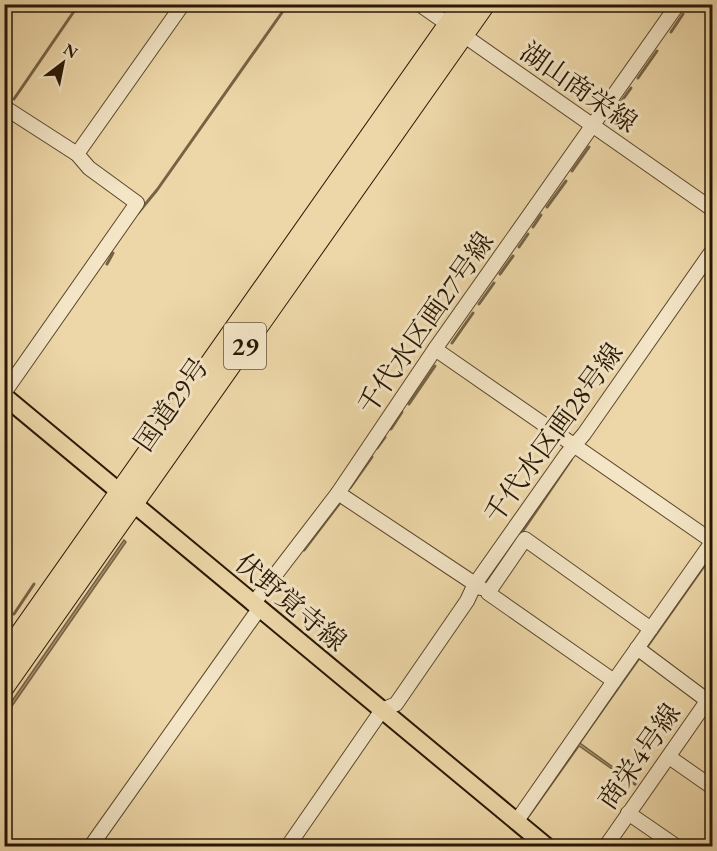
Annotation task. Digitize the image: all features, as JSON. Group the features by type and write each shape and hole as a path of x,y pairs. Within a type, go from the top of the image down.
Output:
{"highway":[{"name":"国道29号","path":"456,30 463,4"},
{"name":"国道29号","path":"4,687 127,498 456,30 484,4"},
{"name":"国道29号","path":"4,657 127,498"}],"main road":[{"name":"伏野覚寺線","path":"4,394 546,846"}],"street":[{"path":"77,154 183,4"},
{"name":"湖山商栄線","path":"419,4 712,209"},
{"name":"千代水区画27号線","path":"91,846 296,546 338,493 435,349 678,4"},
{"path":"4,107 77,154 89,168 137,203 4,394"},
{"name":"千代水区画28号線","path":"288,846 382,710 396,704 467,601 475,584 712,250"},
{"path":"435,349 712,541 516,822"},
{"path":"338,493 475,584 614,681"},
{"path":"513,530 651,629"},
{"path":"488,593 525,539"},
{"path":"637,648 711,700"},
{"name":"商栄4号線","path":"606,846 711,700"},
{"path":"669,757 712,788"},
{"path":"628,813 676,846"}],"shaded area":[{"path":"124,540 126,542 5,716 5,711"},
{"path":"712,548 712,556 580,743 636,784 579,746 528,818 524,815"}],"waterway":[{"path":"14,99 79,4"},
{"path":"138,213 157,190 288,4"},
{"path":"671,32 683,14"},
{"path":"638,78 657,51"},
{"path":"611,116 631,88"},
{"path":"572,171 589,147"},
{"path":"547,207 566,181"},
{"path":"533,227 541,215"},
{"path":"519,247 528,234"},
{"path":"107,264 113,253"},
{"path":"500,274 513,256"},
{"path":"479,304 494,283"},
{"path":"452,343 473,313"},
{"path":"409,404 435,366"},
{"path":"391,429 402,412"},
{"path":"377,448 385,437"},
{"path":"350,488 372,457"},
{"path":"522,532 571,460"},
{"path":"304,550 339,504"},
{"path":"486,583 516,540"},
{"path":"14,614 34,584"}]}
